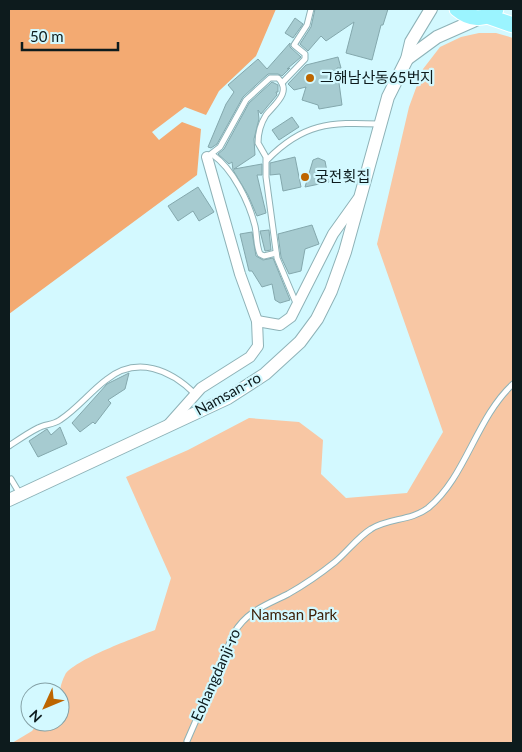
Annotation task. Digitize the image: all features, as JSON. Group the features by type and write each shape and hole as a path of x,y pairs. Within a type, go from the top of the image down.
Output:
{"main road":[{"path":"457,9 471,17 488,14 513,25"}],"street":[{"name":"Namsan-ro","path":"15,498 246,387 278,363 300,342 317,319 331,292 361,195 388,97 407,59 412,42 431,9"},
{"path":"407,59 444,33 488,14"},
{"path":"166,427 206,384 253,354 258,341 257,321 240,274 210,156"},
{"path":"257,321 280,325 291,316 333,234 361,195"}],"lane":[{"path":"282,82 305,59 305,54 294,45 307,26 311,9"},
{"path":"276,253 264,256 260,254 255,226 242,194 229,172 210,156 220,147 249,96 275,76 282,82 283,94 265,118 259,134 259,146 265,152 267,160 266,177 276,253 297,306"},
{"path":"267,160 304,130 341,122 381,124"},
{"path":"9,446 38,428 60,420 106,379 118,372 138,368 162,370 181,381 195,395"},
{"name":"Eohangdanji-ro","path":"187,741 234,633 245,617 311,579 334,562 372,528 407,518 429,507 448,484 490,411 513,384"},
{"path":"11,479 15,498"}],"green space":[{"name":"Namsan Park","path":"479,33 496,33 513,38 513,743 12,743 30,732 70,732 70,682 62,682 70,669 92,656 155,630 171,578 126,477 188,450 249,418 299,422 323,440 321,474 346,498 407,493 443,432 377,244 409,107 423,69 440,47 461,37"}],"shaded area":[{"path":"9,9 276,9 256,56 219,91 206,115 185,107 152,132 159,140 182,122 201,129 197,175 9,314"}],"building":[{"path":"315,9 388,9 383,25 381,25 372,60 346,53 354,22 326,41 321,36 308,51 300,44 311,27"},
{"path":"295,18 303,24 293,38 285,33"},
{"path":"290,43 290,47 301,57 282,76 268,74 243,97 217,144 211,148 208,147 226,104 234,92 228,85 258,59 267,69"},
{"path":"338,57 341,68 337,68 342,105 319,109 318,105 302,100 306,87 294,90 288,84 306,65"},
{"path":"272,82 278,85 278,92 276,92 277,95 261,114 258,110 259,119 254,139 255,155 234,169 262,164 262,175 257,175 266,213 257,216 248,195 233,170 232,162 229,164 218,154 224,149 249,103"},
{"path":"292,117 299,127 279,140 272,130"},
{"path":"295,157 301,187 283,191 280,174 270,175 270,163"},
{"path":"318,158 325,161 329,182 305,187 313,160"},
{"path":"198,187 214,212 199,221 193,211 178,221 168,206"},
{"path":"312,225 319,244 305,249 301,271 289,274 281,257 278,234"},
{"path":"269,230 271,250 265,251 260,231"},
{"path":"252,232 256,256 263,260 273,258 290,300 280,303 275,300 272,284 262,287 252,271 249,271 240,234"},
{"path":"129,373 125,389 108,400 111,403 95,424 93,422 80,432 72,423 107,384"},
{"path":"60,427 67,444 38,457 29,441 47,429 51,435"}],"place":[{"name":"그해남산동65번지","path":"310,78"},
{"name":"궁전횟집","path":"305,177"}]}
